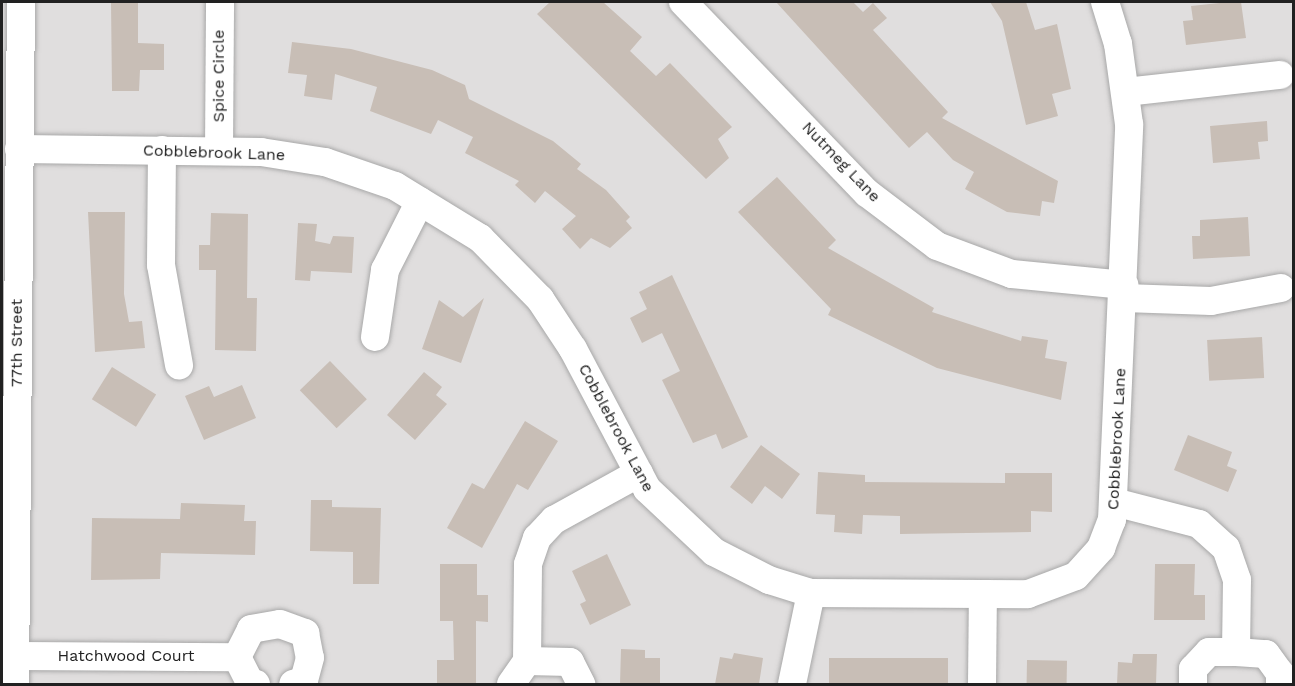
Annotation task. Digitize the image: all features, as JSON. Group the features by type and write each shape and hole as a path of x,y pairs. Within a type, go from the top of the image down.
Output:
{"street":[{"name":"77th Street","path":"15,684 9,472 21,2"},
{"name":"Spice Circle","path":"219,151 220,2"},
{"name":"Nutmeg Lane","path":"683,2 867,193 937,246 1012,273 1124,292 1211,302 1281,288"},
{"name":"Cobblebrook Lane","path":"19,149 219,151 324,162 420,201 480,238 540,299 573,349 639,473 658,503 714,552 753,573 811,593 1028,594 1055,589 1076,576 1101,548 1114,502 1124,292 1126,92 1105,2"},
{"path":"1126,92 1280,75"},
{"path":"162,150 161,265 179,365"},
{"path":"375,337 386,270 420,201"},
{"path":"511,684 527,661 528,564 537,538 554,519 639,473"},
{"path":"1114,502 1199,524 1226,548 1237,580 1236,652"},
{"path":"792,684 811,593"},
{"path":"982,684 983,595"},
{"path":"256,684 250,683 237,657 251,629 280,624 305,633 310,658 304,681 293,684"},
{"path":"1193,684 1193,669 1209,652 1266,654 1280,673 1280,684"},
{"name":"Hatchwood Court","path":"15,656 237,657"},
{"path":"527,661 570,662 581,684"}],"shaded area":[{"path":"2,2 1293,2 1293,684 2,684"}],"building":[{"path":"111,2 138,2 138,43 164,44 164,70 140,70 139,91 112,91"},
{"path":"550,2 603,2 642,37 630,51 656,76 670,63 732,127 718,139 729,158 706,179 537,14"},
{"path":"776,2 853,2 863,12 873,3 887,18 873,30 948,112 942,118 1058,181 1054,203 1042,201 1040,216 1007,212 965,189 974,172 953,160 927,132 909,148"},
{"path":"990,2 1026,2 1035,30 1057,24 1071,89 1052,94 1058,116 1026,125 1002,21"},
{"path":"1241,2 1246,38 1186,45 1183,21 1193,20 1191,6"},
{"path":"292,42 351,49 432,70 465,85 469,99 553,141 581,164 577,169 606,190 630,217 626,221 632,228 610,248 591,238 580,249 562,229 576,216 545,191 535,203 515,185 519,181 465,153 473,137 438,120 431,134 370,111 377,87 335,74 332,100 304,96 307,75 288,73"},
{"path":"1267,121 1268,141 1258,142 1260,159 1213,163 1210,126"},
{"path":"777,177 836,240 828,248 934,308 932,312 1021,341 1022,336 1048,340 1045,358 1067,362 1061,400 937,368 828,315 831,309 738,212"},
{"path":"88,212 125,212 124,294 129,322 142,321 145,348 95,352"},
{"path":"211,213 248,214 247,298 257,298 256,351 215,350 216,270 199,270 199,245 210,245"},
{"path":"1248,217 1250,256 1193,259 1192,236 1200,236 1200,220"},
{"path":"298,223 317,224 315,241 330,244 333,236 354,237 352,273 311,271 310,281 295,280"},
{"path":"672,275 748,437 722,449 716,434 693,443 662,380 680,371 662,333 642,343 630,318 647,309 639,292"},
{"path":"484,298 461,363 422,349 439,300 463,317"},
{"path":"1262,337 1264,378 1209,381 1207,340"},
{"path":"330,361 367,399 337,428 300,390"},
{"path":"112,367 156,395 136,427 92,399"},
{"path":"424,372 442,387 436,395 447,404 415,440 387,415"},
{"path":"242,385 256,418 204,440 185,396 209,386 214,397"},
{"path":"525,421 558,441 528,490 517,484 482,548 447,528 472,483 484,489"},
{"path":"1188,435 1232,452 1227,466 1237,470 1228,492 1174,470"},
{"path":"761,445 800,474 782,499 765,486 752,504 730,487"},
{"path":"818,472 865,475 865,482 1005,483 1005,473 1052,473 1052,512 1031,511 1031,532 900,534 900,516 863,515 862,534 834,532 835,515 816,514"},
{"path":"311,500 332,500 332,507 381,508 379,584 353,584 353,552 310,551"},
{"path":"181,503 245,505 244,521 256,521 255,555 161,553 160,579 91,580 92,518 180,519"},
{"path":"607,554 631,605 590,625 580,604 586,601 572,571"},
{"path":"440,564 477,564 477,595 488,595 488,622 476,621 476,684 437,684 437,660 454,660 453,621 440,621"},
{"path":"1155,564 1195,564 1194,595 1205,595 1205,620 1154,620"},
{"path":"621,649 645,650 645,658 660,658 660,684 620,684"},
{"path":"734,653 763,658 759,684 715,684 720,657 732,659"},
{"path":"1133,654 1157,654 1156,684 1117,684 1118,662 1132,663"},
{"path":"829,658 948,658 948,684 829,684"},
{"path":"1027,660 1067,661 1067,684 1027,684"}]}
